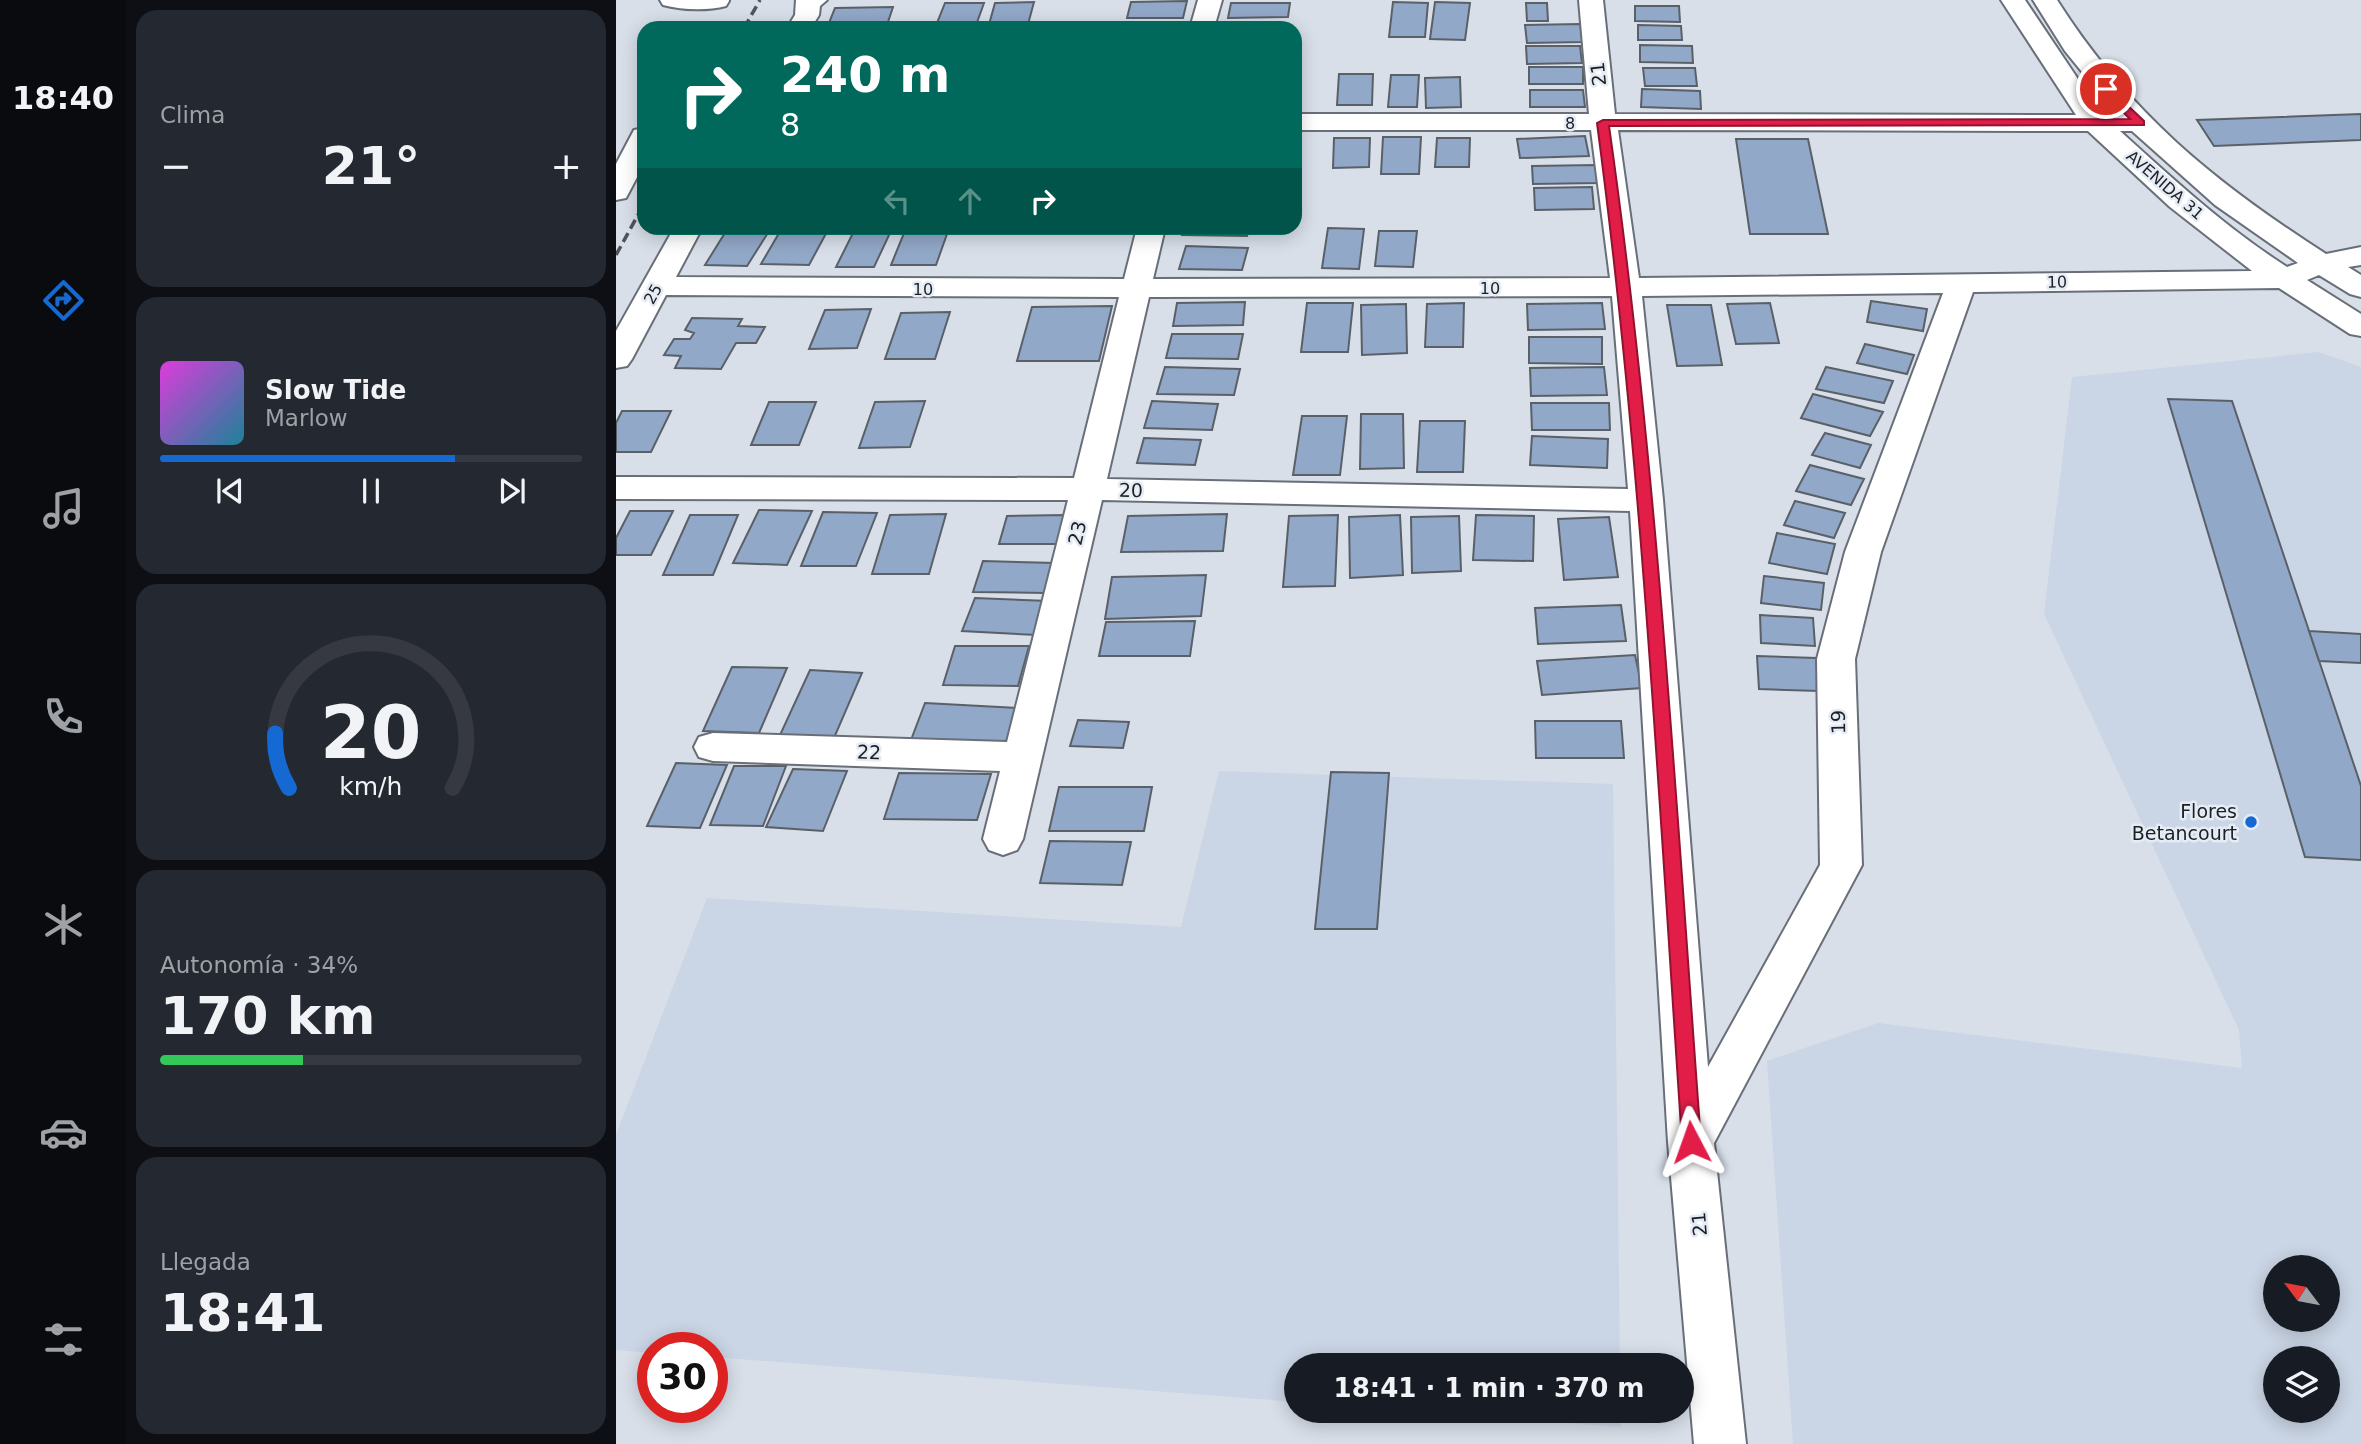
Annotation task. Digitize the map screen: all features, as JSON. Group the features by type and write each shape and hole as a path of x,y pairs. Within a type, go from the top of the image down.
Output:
{"street":[{"path":"672,0 718,1 707,21"},
{"path":"1204,21 1210,0"},
{"name":"21","path":"1591,0 1603,123 1626,288 1646,500 1691,1142 1720,1444"},
{"name":"AVENIDA 31","path":"2013,0 2094,121 2180,201 2283,279 2361,327"},
{"name":"AVENIDA 31","path":"2045,0 2106,89 2207,186 2361,288"},
{"path":"803,21 811,1"},
{"name":"8","path":"1302,122 2140,123"},
{"path":"616,192 623,167 637,147"},
{"name":"25","path":"616,359 684,235"},
{"name":"23","path":"1003,839 1149,235"},
{"name":"10","path":"657,286 1136,290 1626,288 2283,279 2321,264 2361,256"},
{"name":"19","path":"1691,1142 1841,865 1836,659 1863,552 1961,284"},
{"name":"20","path":"616,488 1087,489 1646,500"},
{"name":"22","path":"713,747 1024,757"}],"shaded area":[{"path":"2319,352 2361,367 2361,1444 1793,1444 1767,1061 1878,1023 2242,1068 2239,1030 2044,614 2072,377"},
{"path":"1219,771 1613,784 1620,1353 1284,1353 1284,1401 728,1358 728,1332 637,1332 637,1352 616,1350 616,1135 707,898 1181,927"},
{"path":"1568,1423 1621,1423 1621,1427"}],"building":[{"path":"1187,1 1183,18 1127,18 1131,2"},
{"path":"1034,2 1029,21 990,21 995,3"},
{"path":"1393,2 1428,3 1425,37 1389,37"},
{"path":"1435,2 1470,3 1465,40 1430,39"},
{"path":"945,3 984,3 978,21 938,21"},
{"path":"1231,3 1290,3 1288,17 1228,18"},
{"path":"1526,3 1547,3 1548,21 1527,21"},
{"path":"1635,6 1679,6 1680,22 1635,21"},
{"path":"893,7 888,21 830,21 835,8"},
{"path":"1580,24 1583,42 1527,43 1525,25"},
{"path":"1638,25 1681,26 1682,40 1638,40"},
{"path":"1640,45 1692,46 1693,63 1640,62"},
{"path":"1526,46 1580,46 1582,63 1527,64"},
{"path":"1529,67 1583,67 1583,84 1529,84"},
{"path":"1643,68 1695,68 1697,86 1645,86"},
{"path":"1339,74 1373,74 1372,105 1337,105"},
{"path":"1391,75 1419,75 1417,107 1388,107"},
{"path":"1460,77 1461,107 1426,108 1425,78"},
{"path":"1642,89 1700,91 1701,109 1641,107"},
{"path":"1530,90 1583,90 1585,107 1530,107"},
{"path":"2361,114 2361,140 2214,146 2197,120"},
{"path":"1585,136 1589,156 1520,158 1517,139"},
{"path":"1383,137 1421,137 1419,174 1381,174"},
{"path":"1334,138 1370,138 1369,167 1333,168"},
{"path":"1437,138 1470,138 1469,167 1435,167"},
{"path":"1736,139 1808,139 1828,234 1750,234"},
{"path":"1596,165 1598,183 1533,184 1532,166"},
{"path":"1592,187 1594,209 1535,210 1534,188"},
{"path":"1328,228 1364,229 1359,269 1322,268"},
{"path":"1379,231 1417,231 1413,267 1375,266"},
{"path":"724,235 767,235 747,266 705,265"},
{"path":"778,235 825,235 809,265 761,264"},
{"path":"852,235 889,235 874,267 836,267"},
{"path":"903,235 947,235 936,265 891,265"},
{"path":"1182,235 1247,235 1247,236"},
{"path":"1186,246 1248,248 1242,270 1179,269"},
{"path":"1871,301 1927,309 1923,331 1867,322"},
{"path":"1245,302 1243,325 1173,326 1177,303"},
{"path":"1307,303 1353,303 1348,352 1301,352"},
{"path":"1464,303 1463,347 1425,347 1427,304"},
{"path":"1602,303 1605,329 1528,330 1527,304"},
{"path":"1770,303 1779,343 1736,344 1727,304"},
{"path":"1406,304 1407,353 1362,355 1361,305"},
{"path":"1667,305 1711,305 1722,365 1677,366"},
{"path":"1112,306 1099,361 1017,361 1032,307"},
{"path":"871,309 857,348 809,349 825,310"},
{"path":"950,312 935,359 885,359 901,313"},
{"path":"692,318 742,319 738,326 765,327 756,343 736,343 721,369 675,368 681,356 664,355 674,339 690,339 694,333 685,330"},
{"path":"1172,334 1243,334 1238,359 1166,358"},
{"path":"1529,337 1602,337 1602,364 1529,363"},
{"path":"1865,344 1914,355 1907,374 1857,363"},
{"path":"1165,367 1240,369 1234,395 1157,394"},
{"path":"1604,367 1607,395 1531,396 1530,368"},
{"path":"1826,367 1893,381 1884,403 1816,389"},
{"path":"1813,394 1883,412 1870,436 1801,418"},
{"path":"2168,399 2232,401 2361,786 2361,860 2305,857"},
{"path":"925,401 910,447 859,448 875,402"},
{"path":"1152,401 1218,404 1212,430 1144,428"},
{"path":"769,402 816,402 799,445 751,445"},
{"path":"1531,403 1609,403 1610,430 1532,430"},
{"path":"622,411 671,411 651,452 616,452 616,423"},
{"path":"1361,414 1403,414 1404,468 1360,469"},
{"path":"1302,416 1347,416 1340,475 1293,475"},
{"path":"1420,421 1465,421 1463,472 1417,472"},
{"path":"1825,433 1871,445 1860,468 1812,455"},
{"path":"1532,436 1608,439 1607,468 1530,465"},
{"path":"1144,438 1201,440 1195,465 1137,463"},
{"path":"1810,465 1864,479 1851,505 1796,491"},
{"path":"1795,501 1845,513 1834,538 1784,525"},
{"path":"759,510 812,511 787,565 733,563"},
{"path":"630,511 673,511 651,555 616,555 616,538"},
{"path":"823,512 877,513 856,566 801,566"},
{"path":"946,514 929,574 872,574 890,515"},
{"path":"1227,514 1223,551 1121,552 1128,516"},
{"path":"690,515 738,515 713,575 663,575"},
{"path":"1066,515 1059,544 999,544 1007,516"},
{"path":"1338,515 1335,586 1283,587 1289,516"},
{"path":"1400,515 1403,575 1350,578 1349,517"},
{"path":"1476,515 1534,516 1533,561 1473,560"},
{"path":"1459,516 1461,571 1412,573 1411,517"},
{"path":"1609,517 1618,577 1564,580 1558,519"},
{"path":"1777,533 1835,544 1827,574 1769,563"},
{"path":"983,561 1056,563 1046,593 973,592"},
{"path":"1206,575 1201,616 1105,619 1112,577"},
{"path":"1764,576 1824,583 1821,610 1761,603"},
{"path":"975,598 1049,601 1037,635 962,631"},
{"path":"1621,605 1626,641 1538,644 1535,608"},
{"path":"1760,615 1813,618 1815,646 1761,643"},
{"path":"1195,621 1190,656 1099,656 1106,622"},
{"path":"2309,631 2361,634 2361,663 2319,661"},
{"path":"955,646 1029,646 1018,686 943,685"},
{"path":"1635,655 1642,688 1542,695 1537,661"},
{"path":"1757,656 1816,658 1819,691 1759,689"},
{"path":"732,667 787,668 759,733 703,731"},
{"path":"810,670 862,673 834,738 780,735"},
{"path":"925,703 1020,708 1007,745 911,740"},
{"path":"1078,720 1129,722 1123,748 1070,746"},
{"path":"1535,721 1621,721 1624,758 1536,758"},
{"path":"676,763 727,765 700,828 647,826"},
{"path":"734,766 786,766 763,826 710,825"},
{"path":"793,769 847,771 823,831 766,827"},
{"path":"1331,772 1389,773 1377,929 1315,929"},
{"path":"899,773 991,774 977,820 884,819"},
{"path":"1059,787 1152,787 1144,831 1049,831"},
{"path":"1050,841 1131,842 1122,885 1040,883"}],"railway":[{"path":"748,21 760,0"},
{"path":"616,255 637,217"}],"place":[{"name":"Flores Betancourt","path":"2251,822"}],"route":[{"path":"1691,1142 1646,500 1626,288 1603,123 2140,123 2106,89"}]}
